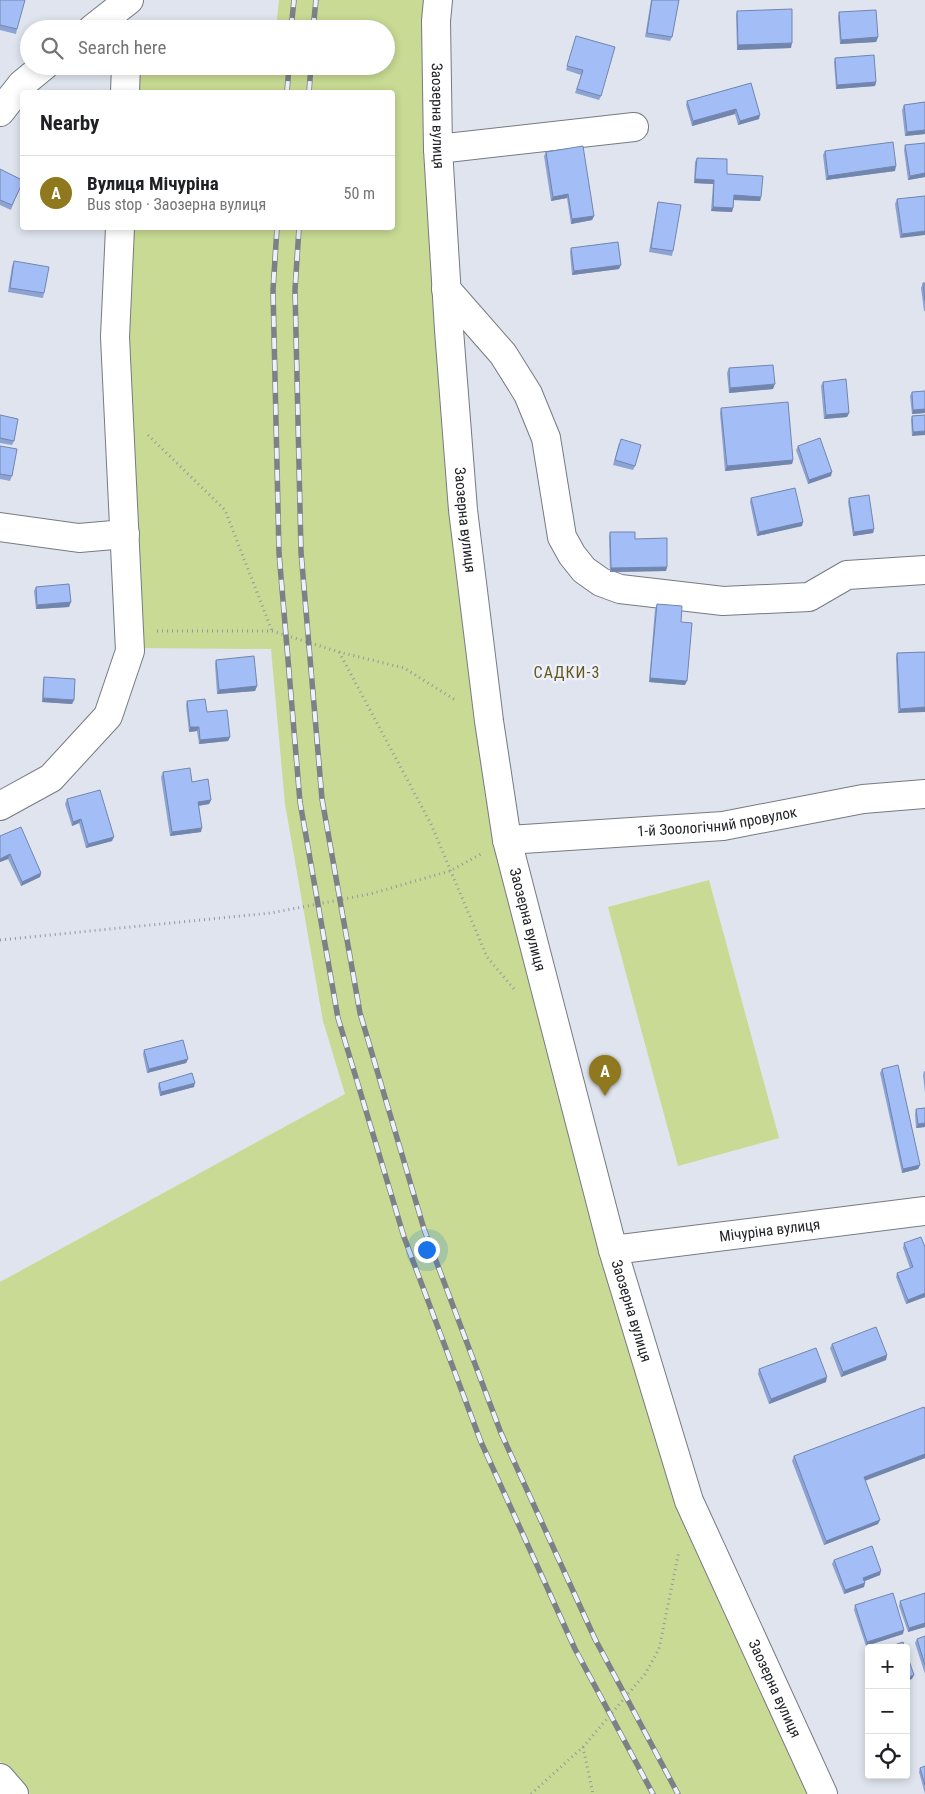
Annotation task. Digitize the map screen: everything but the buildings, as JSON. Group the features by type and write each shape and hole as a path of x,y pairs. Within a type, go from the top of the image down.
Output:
{"street":[{"path":"103,20 129,0"},
{"path":"128,20 129,0"},
{"name":"Заозерна вулиця","path":"438,0 436,21 438,149 446,289 463,510 489,721 507,840 613,1250 689,1501 823,1794"},
{"path":"0,112 22,84 33,75"},
{"path":"125,90 126,75"},
{"path":"438,149 634,127"},
{"path":"0,806 52,778 108,716 130,651 115,337 120,230"},
{"path":"446,289 503,354 528,394 546,438 562,537 572,555 584,570 601,582 620,589 724,601 809,597 847,576 925,570"},
{"path":"0,527 80,538 125,534"},
{"name":"1-й Зоологічний провулок","path":"507,840 723,826 864,799 925,794"},
{"name":"Мічуріна вулиця","path":"613,1250 925,1211"},
{"path":"0,1778 14,1794"}],"path":[{"path":"118,406 225,510 272,631"},
{"path":"129,631 272,631 339,652 404,668 489,721"},
{"path":"339,652 431,824 487,957"},
{"path":"0,940 271,913 370,894 450,871 507,840"},
{"path":"531,1794 583,1747 645,1674 659,1649 680,1547"},
{"path":"583,1747 593,1794"}],"green space":[{"path":"279,0 438,0 489,721 689,1501 823,1794 30,1794 0,1761 0,1282 345,1094 323,1021 285,804 271,649 138,648 123,342 127,230 395,230 395,90 132,90 133,75 395,75 395,20 277,20"},
{"path":"709,880 779,1138 678,1166 608,907"}],"railway":[{"path":"292,20 294,0"},
{"path":"314,20 316,0"},
{"path":"287,90 288,75"},
{"path":"309,90 310,75"},
{"path":"277,230 273,290 279,553 300,802 338,1018 404,1237 481,1442 575,1649 653,1794"},
{"path":"299,230 295,290 301,552 322,799 360,1013 424,1229 501,1433 595,1639 678,1794"}],"place":[{"name":"Вулиця Мічуріна","path":"605,1096"}],"district":[{"name":"САДКИ-3","path":"567,672"}]}
